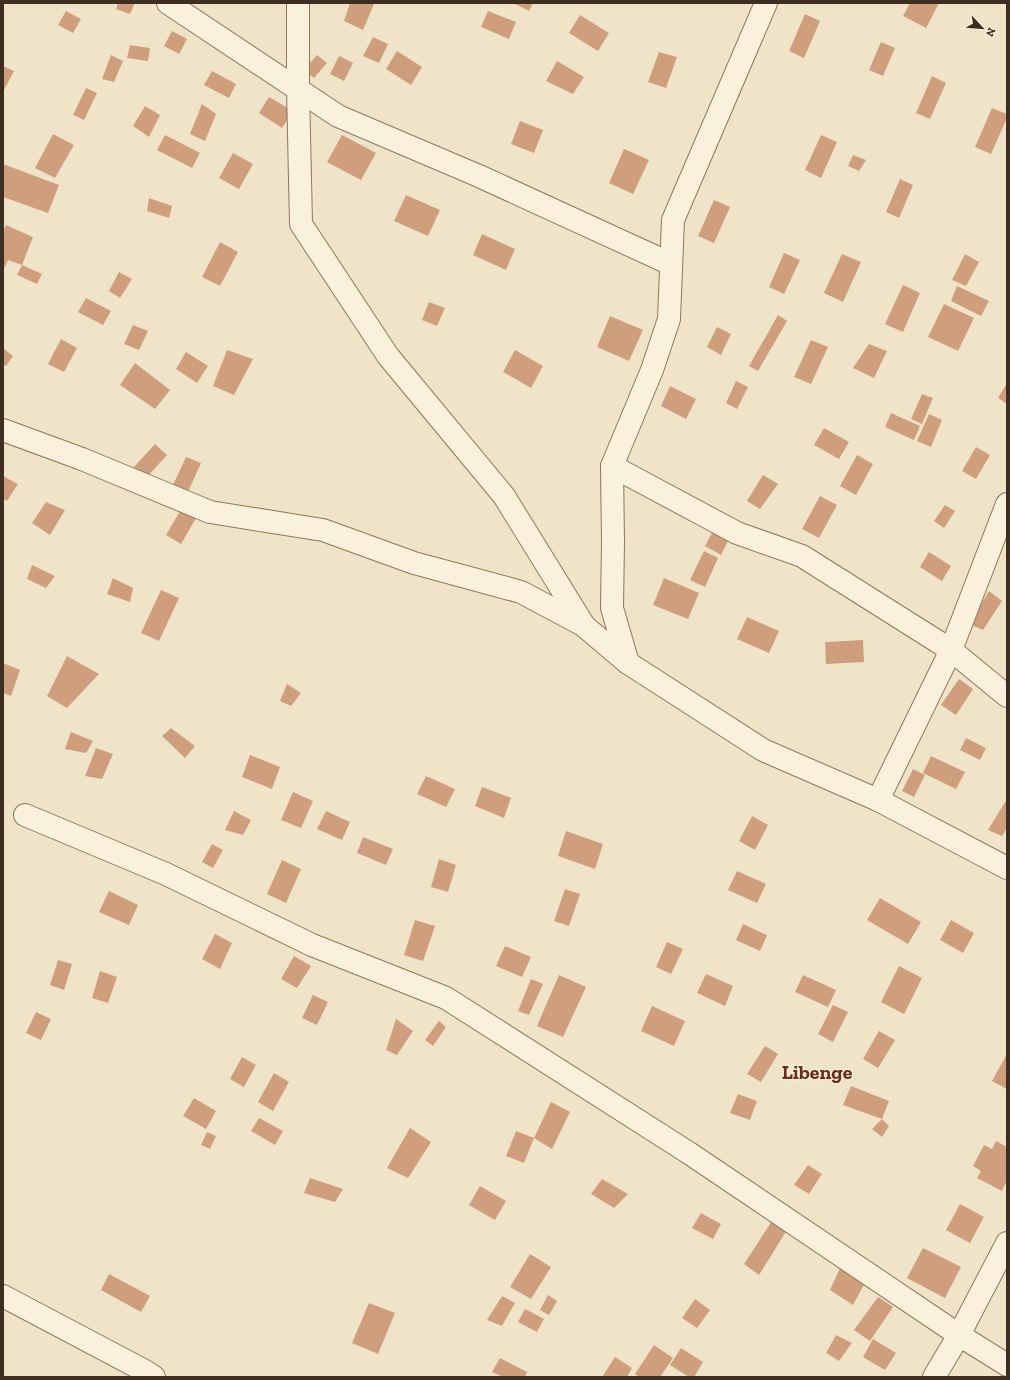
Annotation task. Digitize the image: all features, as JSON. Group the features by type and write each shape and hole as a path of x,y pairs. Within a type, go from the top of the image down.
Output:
{"street":[{"path":"168,3 338,116 479,176 671,264"},
{"path":"298,3 301,224 388,356 504,496 583,625"},
{"path":"628,663 612,608 612,466 652,370 669,319 672,220 766,3"},
{"path":"3,430 82,459 210,512 323,530 414,563 521,592 583,625 628,663 763,750 878,800 1007,868"},
{"path":"612,466 736,534 802,556 951,650 1007,696"},
{"path":"878,800 951,650 1007,504"},
{"path":"26,815 166,874 312,945 446,998 689,1153 959,1336 1007,1365"},
{"path":"934,1377 959,1336 1007,1243"},
{"path":"3,1296 154,1377"}],"building":[{"path":"118,3 135,3 130,14 116,9"},
{"path":"350,3 374,4 363,30 344,21"},
{"path":"513,3 533,3 529,11"},
{"path":"910,3 939,3 926,28 903,16"},
{"path":"66,11 81,19 73,33 58,25"},
{"path":"488,11 516,22 509,39 481,27"},
{"path":"805,14 820,21 804,58 789,51"},
{"path":"580,15 609,33 598,51 569,33"},
{"path":"172,31 187,39 179,54 164,46"},
{"path":"373,37 388,44 379,63 363,56"},
{"path":"881,42 895,48 883,76 869,70"},
{"path":"130,45 150,48 148,61 127,58"},
{"path":"397,51 422,67 411,85 386,69"},
{"path":"659,52 677,57 666,88 648,82"},
{"path":"111,55 123,61 114,82 102,79"},
{"path":"317,55 327,63 314,78 304,70"},
{"path":"339,56 353,63 344,81 330,74"},
{"path":"557,61 584,77 573,94 546,81"},
{"path":"3,66 14,71 4,90 3,90"},
{"path":"212,71 236,84 229,98 204,85"},
{"path":"932,76 946,83 930,119 916,113"},
{"path":"86,88 97,93 84,120 73,115"},
{"path":"269,97 293,111 282,128 259,113"},
{"path":"202,104 216,114 205,141 190,134"},
{"path":"145,106 160,115 149,137 133,126"},
{"path":"992,108 1007,114 1007,118 991,154 975,147"},
{"path":"520,121 543,130 534,153 511,144"},
{"path":"53,134 74,145 55,178 35,168"},
{"path":"165,135 200,153 192,168 157,150"},
{"path":"342,135 376,153 361,180 327,162"},
{"path":"821,135 837,142 821,178 805,170"},
{"path":"624,149 649,160 633,194 609,183"},
{"path":"233,153 253,164 239,189 219,178"},
{"path":"853,155 866,160 859,171 848,166"},
{"path":"3,164 59,185 48,213 3,197"},
{"path":"900,179 913,185 899,218 886,212"},
{"path":"406,195 440,210 428,236 394,221"},
{"path":"149,198 172,206 169,218 147,211"},
{"path":"714,200 730,207 714,243 698,236"},
{"path":"6,225 33,237 22,265 8,260 3,271 3,232"},
{"path":"482,234 515,249 506,270 473,255"},
{"path":"220,242 238,252 220,286 202,277"},
{"path":"784,253 800,260 784,294 769,287"},
{"path":"842,254 861,262 843,302 824,293"},
{"path":"965,254 979,262 966,286 952,280"},
{"path":"22,265 42,274 37,284 17,275"},
{"path":"119,272 132,279 120,298 109,291"},
{"path":"903,285 920,293 903,332 885,324"},
{"path":"957,286 989,301 981,316 951,301"},
{"path":"86,298 111,311 103,325 78,312"},
{"path":"429,302 445,308 437,326 422,320"},
{"path":"944,304 974,318 958,351 928,337"},
{"path":"778,315 787,321 758,371 749,366"},
{"path":"610,316 643,330 629,361 597,347"},
{"path":"133,325 148,331 139,350 124,344"},
{"path":"717,327 731,334 721,355 707,347"},
{"path":"61,339 77,348 64,372 48,364"},
{"path":"811,340 828,347 811,384 794,377"},
{"path":"869,344 887,351 874,378 853,368"},
{"path":"3,348 13,356 6,366 3,364"},
{"path":"227,350 253,359 234,395 213,386"},
{"path":"515,350 543,366 531,388 503,372"},
{"path":"186,352 208,366 197,383 176,369"},
{"path":"135,363 170,390 155,409 120,385"},
{"path":"736,381 748,387 737,409 726,403"},
{"path":"1007,383 1007,404 998,398"},
{"path":"670,386 696,399 686,419 661,406"},
{"path":"922,394 933,398 922,424 911,419"},
{"path":"891,413 920,426 914,440 885,427"},
{"path":"929,414 942,420 931,447 917,441"},
{"path":"824,428 849,442 839,459 814,445"},
{"path":"155,444 167,455 146,478 134,467"},
{"path":"976,447 990,455 976,479 962,471"},
{"path":"857,455 873,464 856,495 840,486"},
{"path":"186,457 201,463 188,492 173,485"},
{"path":"763,475 778,484 760,509 747,501"},
{"path":"3,476 18,484 7,501 3,499"},
{"path":"820,496 837,505 819,538 802,529"},
{"path":"46,502 65,510 50,535 32,523"},
{"path":"945,505 955,511 944,528 934,521"},
{"path":"180,511 196,518 181,544 166,535"},
{"path":"713,531 729,539 721,555 705,546"},
{"path":"704,551 718,558 705,587 690,580"},
{"path":"929,552 951,566 942,581 920,567"},
{"path":"32,565 55,576 46,588 27,579"},
{"path":"113,578 133,588 130,602 107,594"},
{"path":"664,578 699,593 688,619 653,605"},
{"path":"161,590 179,598 159,641 141,633"},
{"path":"989,591 1002,601 983,630 969,624"},
{"path":"747,617 779,631 769,653 737,639"},
{"path":"863,640 864,662 826,664 825,642"},
{"path":"67,656 99,674 67,708 47,696"},
{"path":"3,663 20,670 11,696 3,693"},
{"path":"959,679 973,689 956,715 941,705"},
{"path":"287,684 301,693 291,706 280,701"},
{"path":"171,728 195,746 185,758 162,736"},
{"path":"71,732 93,741 86,753 65,749"},
{"path":"966,738 986,748 980,760 960,750"},
{"path":"96,748 113,754 102,779 85,776"},
{"path":"250,755 280,767 272,789 242,777"},
{"path":"931,756 965,772 956,789 923,773"},
{"path":"913,769 925,775 914,797 902,791"},
{"path":"426,776 455,789 446,807 417,794"},
{"path":"482,787 511,798 504,818 475,806"},
{"path":"293,792 313,801 301,828 281,820"},
{"path":"1007,799 1007,828 1002,836 988,830"},
{"path":"234,811 251,820 243,835 225,830"},
{"path":"326,811 350,822 342,840 317,829"},
{"path":"752,816 768,825 755,850 739,841"},
{"path":"566,831 603,844 595,869 558,856"},
{"path":"363,837 393,849 386,865 357,853"},
{"path":"212,844 223,850 213,868 202,862"},
{"path":"439,859 456,865 448,892 431,887"},
{"path":"282,860 301,869 286,903 267,894"},
{"path":"737,871 766,884 757,903 728,890"},
{"path":"565,889 580,894 569,926 554,921"},
{"path":"109,891 138,905 129,925 99,912"},
{"path":"880,898 921,922 908,944 867,920"},
{"path":"415,920 435,926 423,961 404,955"},
{"path":"951,920 974,933 963,953 940,940"},
{"path":"743,924 767,935 760,951 736,940"},
{"path":"215,934 232,943 220,969 202,959"},
{"path":"667,942 683,949 671,974 656,967"},
{"path":"505,946 531,957 522,977 496,966"},
{"path":"294,956 311,966 297,988 281,979"},
{"path":"58,960 72,964 64,990 50,985"},
{"path":"899,966 922,978 904,1014 881,1002"},
{"path":"100,971 117,977 108,1003 92,998"},
{"path":"706,974 733,986 725,1006 697,993"},
{"path":"559,975 586,987 563,1037 537,1026"},
{"path":"803,975 836,990 828,1007 795,992"},
{"path":"531,979 543,984 529,1015 518,1011"},
{"path":"313,995 328,1002 317,1025 302,1018"},
{"path":"833,1005 848,1012 833,1042 818,1034"},
{"path":"652,1006 685,1021 674,1046 641,1031"},
{"path":"36,1012 51,1019 41,1040 26,1033"},
{"path":"396,1019 413,1031 397,1055 386,1050"},
{"path":"439,1021 446,1027 433,1046 425,1040"},
{"path":"879,1031 895,1040 878,1068 863,1059"},
{"path":"765,1046 778,1054 761,1082 747,1074"},
{"path":"1007,1054 1007,1089 992,1081"},
{"path":"242,1057 256,1065 244,1087 230,1079"},
{"path":"274,1073 289,1082 273,1111 258,1102"},
{"path":"851,1086 889,1101 882,1119 843,1105"},
{"path":"738,1094 757,1101 750,1120 730,1113"},
{"path":"194,1098 216,1111 206,1129 183,1116"},
{"path":"551,1102 570,1112 552,1149 534,1138"},
{"path":"259,1118 283,1131 275,1145 251,1131"},
{"path":"882,1119 889,1126 882,1137 872,1129"},
{"path":"410,1128 431,1142 408,1178 387,1168"},
{"path":"516,1131 534,1138 524,1163 506,1156"},
{"path":"207,1132 216,1136 210,1149 201,1145"},
{"path":"996,1141 1007,1147 1007,1180 1002,1191 977,1178 981,1171 973,1166 984,1145 992,1149"},
{"path":"808,1165 822,1174 809,1194 794,1185"},
{"path":"310,1178 343,1189 335,1202 304,1193"},
{"path":"602,1179 628,1194 614,1208 591,1194"},
{"path":"480,1186 506,1201 495,1220 469,1205"},
{"path":"960,1204 984,1217 970,1243 946,1230"},
{"path":"701,1213 721,1224 713,1239 692,1228"},
{"path":"772,1221 787,1230 759,1275 744,1264"},
{"path":"923,1248 961,1267 945,1298 907,1278"},
{"path":"530,1254 551,1267 531,1299 510,1287"},
{"path":"841,1266 866,1281 853,1305 830,1290"},
{"path":"109,1274 150,1296 141,1312 101,1290"},
{"path":"548,1295 557,1301 549,1315 540,1310"},
{"path":"502,1296 515,1303 502,1326 487,1320"},
{"path":"878,1297 893,1307 870,1341 854,1330"},
{"path":"695,1299 710,1310 697,1328 682,1318"},
{"path":"369,1303 395,1313 378,1354 352,1343"},
{"path":"525,1309 544,1319 537,1332 518,1322"},
{"path":"836,1335 852,1343 839,1361 826,1353"},
{"path":"873,1339 896,1353 885,1370 863,1357"},
{"path":"654,1345 673,1358 660,1377 639,1377 635,1374"},
{"path":"681,1348 703,1362 694,1377 689,1377 670,1365"},
{"path":"615,1357 632,1368 627,1377 602,1377"},
{"path":"500,1358 527,1372 525,1377 503,1377 492,1372"}],"district":[{"name":"Libenge","path":"817,1072"}]}
